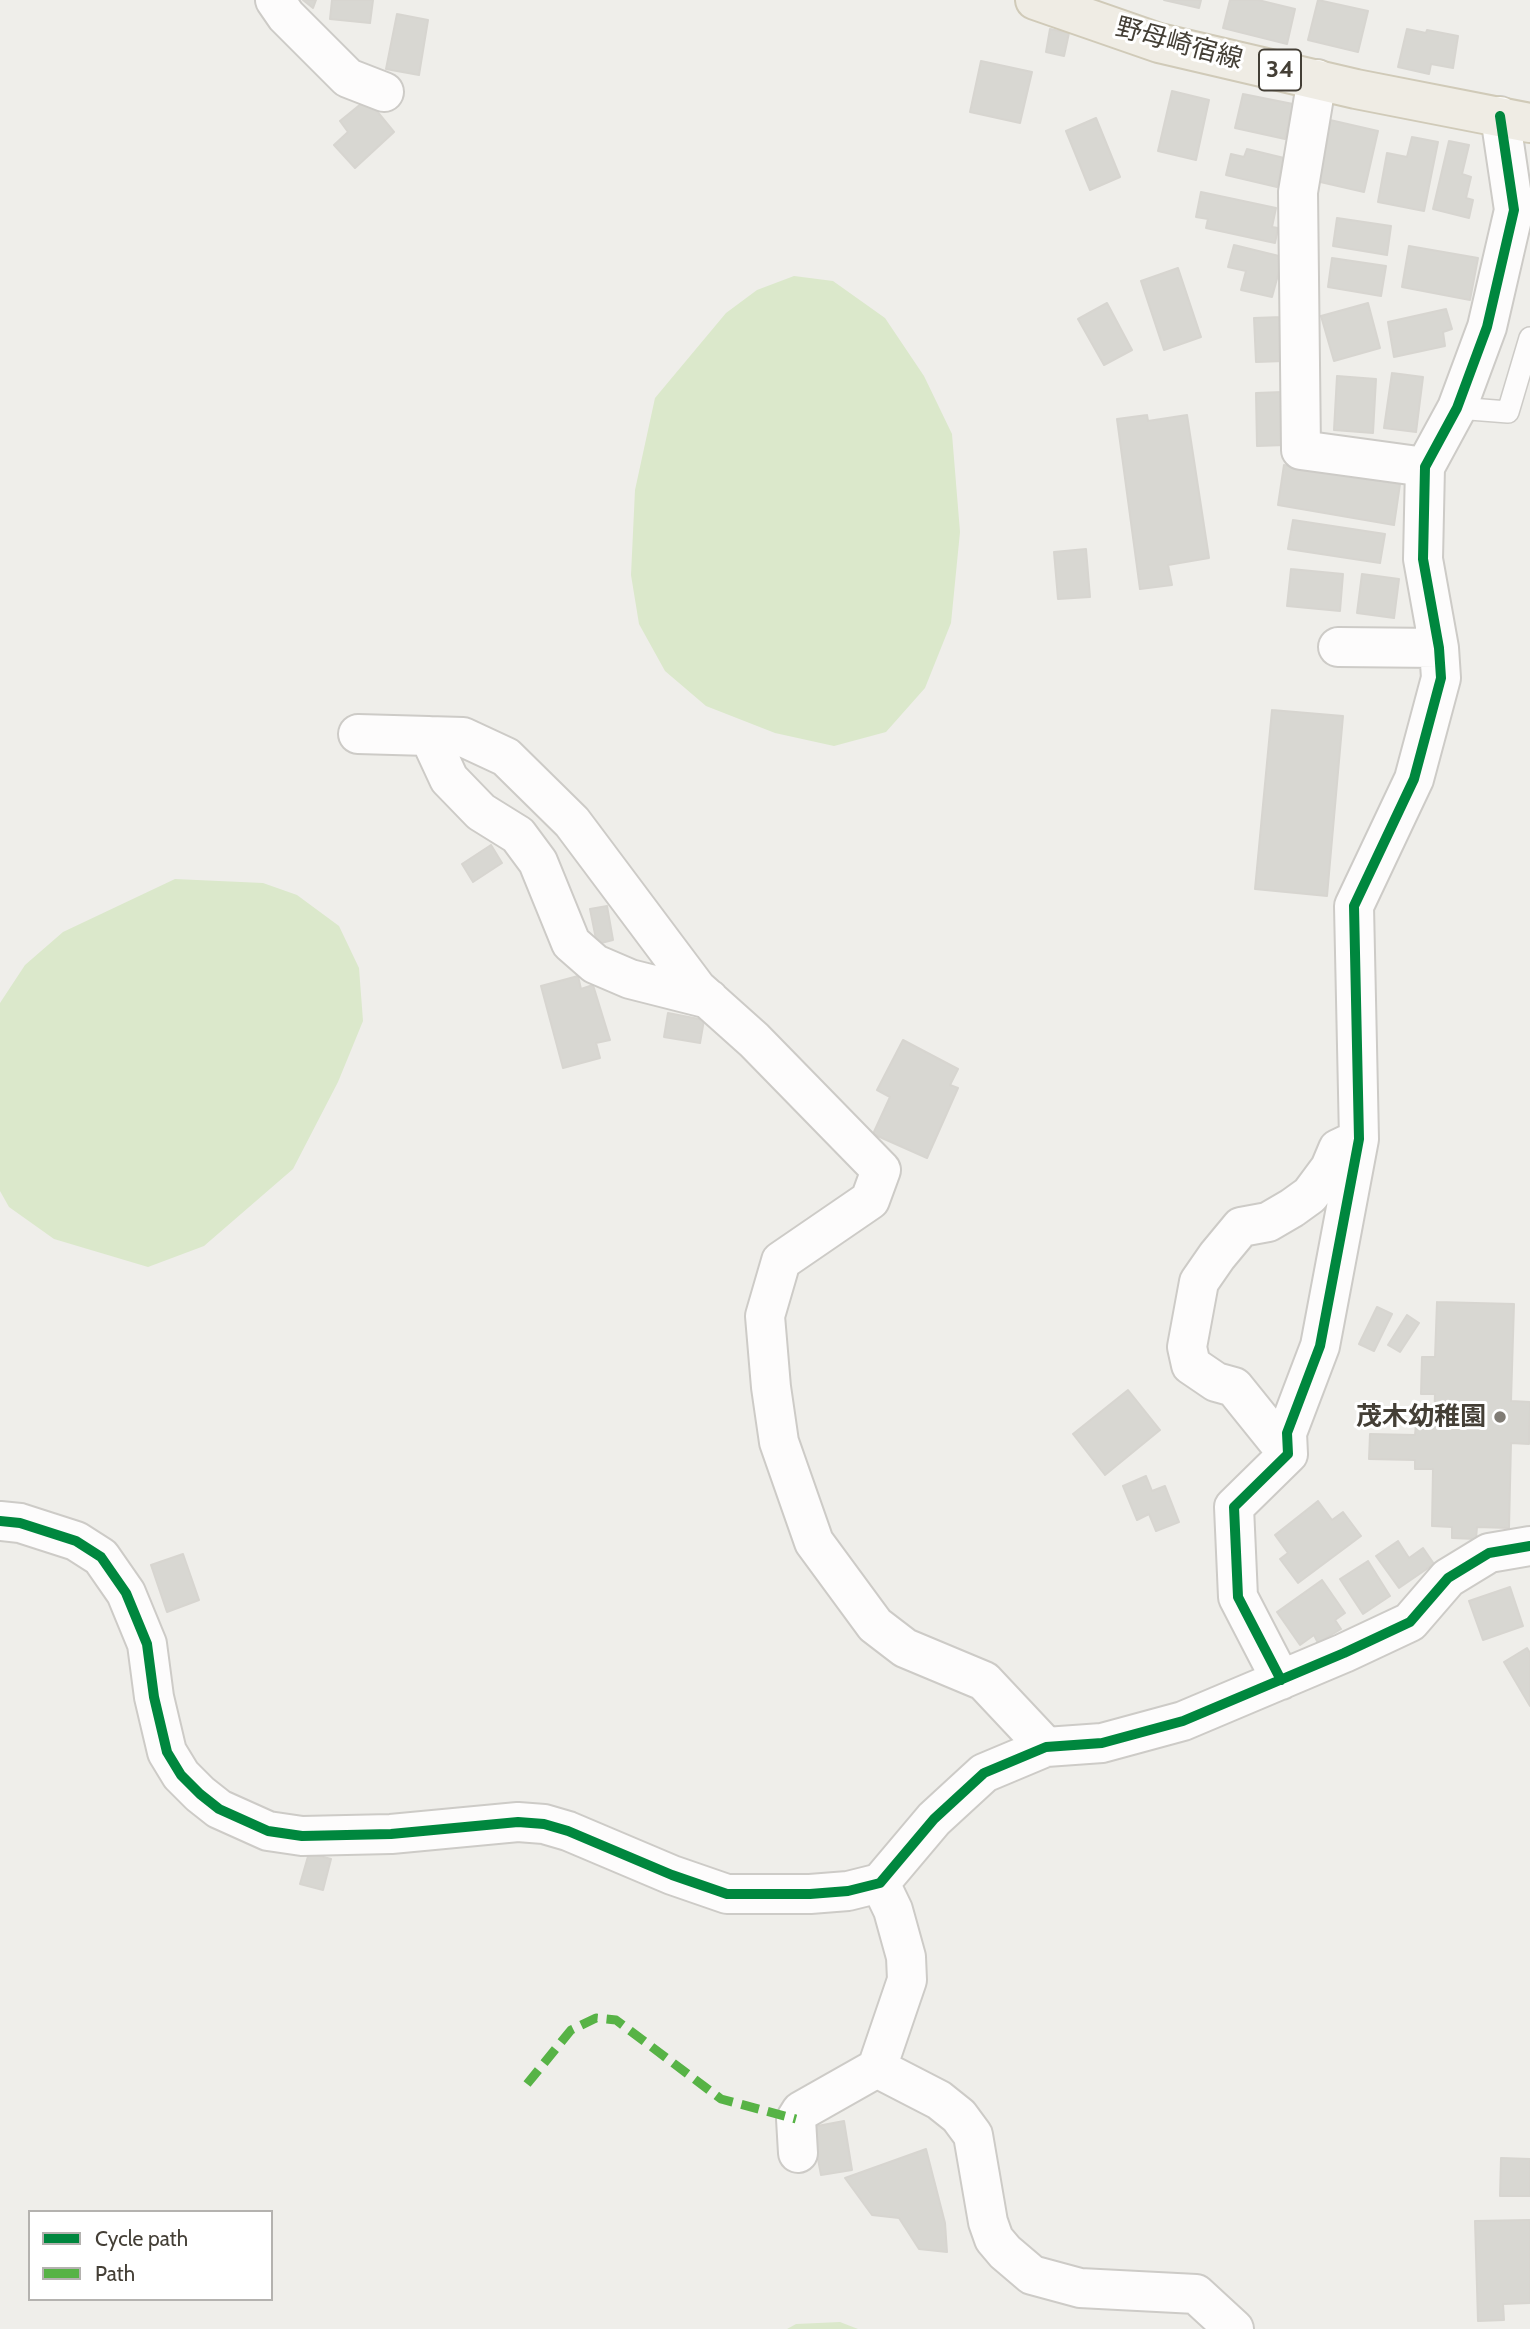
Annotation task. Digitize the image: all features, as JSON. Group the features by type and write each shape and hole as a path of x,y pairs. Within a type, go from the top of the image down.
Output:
{"main road":[{"name":"野母崎宿線","path":"1035,0 1159,43 1356,89 1515,119"}],"street":[{"path":"275,0 286,16 348,78 384,92"},
{"path":"1317,79 1298,192 1301,450 1425,467"},
{"path":"1289,1454 1287,1433 1320,1346 1359,1139 1354,906 1414,779 1441,678 1423,559 1425,467 1457,408 1487,327 1514,210 1515,119"},
{"path":"1338,647 1438,648"},
{"path":"358,734 463,737 506,757 572,822 697,989 754,1040 881,1170 870,1200 780,1261 765,1316 779,1442 814,1542 875,1625 905,1648 984,1681 1046,1747"},
{"path":"429,736 449,779 481,813 517,835 538,862 571,943 595,964 630,979 709,999"},
{"path":"1289,1454 1234,1387 1216,1382 1191,1365 1187,1347 1199,1282 1241,1227 1268,1222 1310,1195 1330,1168 1338,1149 1359,1139"},
{"path":"1281,1680 1238,1597 1234,1507 1289,1454"},
{"path":"0,1521 20,1523 76,1541 101,1557 127,1593 147,1644 153,1697 167,1752 181,1774 200,1794 219,1809 246,1823 268,1831 302,1836 391,1835 518,1822 544,1824 727,1894 810,1894 848,1891 880,1882 934,1819 984,1773 1046,1747 1102,1743 1183,1721 1410,1622 1448,1578 1489,1553 1530,1546"},
{"path":"797,2153 796,2119 801,2111 877,2068 907,1980 906,1957 893,1910 880,1882"},
{"path":"877,2068 939,2100 959,2116 973,2135 988,2222 994,2239 1032,2275 1080,2288 1196,2294 1234,2329"}],"lane":[{"path":"1457,408 1508,412 1530,338"}],"green space":[{"path":"794,276 833,281 885,318 924,376 952,434 960,532 951,623 925,688 886,732 834,746 775,733 706,706 665,671 639,624 631,575 635,490 655,398 726,313 757,290"},
{"path":"175,879 263,883 297,895 339,926 359,968 363,1021 338,1082 293,1169 204,1246 148,1267 54,1239 9,1207 0,1191 0,1003 25,965 63,932"},
{"path":"840,2322 858,2329 787,2329 796,2324"}],"building":[{"path":"303,0 316,0 313,8"},
{"path":"332,0 373,0 370,23 330,19"},
{"path":"1164,0 1201,0 1199,8"},
{"path":"1230,0 1258,0 1295,9 1287,44 1223,28"},
{"path":"1318,0 1368,11 1358,52 1308,40"},
{"path":"397,14 428,20 419,75 386,69"},
{"path":"1050,29 1069,33 1064,56 1046,52"},
{"path":"1407,29 1458,36 1453,68 1431,64 1429,74 1398,67"},
{"path":"981,61 1032,72 1020,123 970,112"},
{"path":"1172,91 1209,100 1196,160 1158,151"},
{"path":"1243,94 1293,104 1285,139 1235,128"},
{"path":"367,99 394,132 355,168 334,145 348,132 340,121"},
{"path":"1096,118 1120,177 1090,190 1066,131"},
{"path":"1330,120 1378,131 1364,192 1316,181"},
{"path":"1412,137 1438,142 1424,211 1378,202 1387,153 1407,157"},
{"path":"1449,141 1469,145 1462,174 1471,177 1466,198 1473,200 1469,218 1433,209"},
{"path":"1247,149 1284,158 1277,187 1226,175 1231,154 1244,157"},
{"path":"1201,192 1276,208 1272,227 1278,228 1275,243 1206,228 1208,219 1196,217"},
{"path":"1337,218 1391,226 1387,255 1333,246"},
{"path":"1234,245 1283,257 1272,297 1241,290 1246,271 1228,267"},
{"path":"1409,246 1478,258 1470,300 1402,287"},
{"path":"1332,258 1386,266 1381,296 1328,287"},
{"path":"1178,268 1201,337 1164,350 1141,281"},
{"path":"1107,303 1132,350 1104,365 1078,319"},
{"path":"1368,303 1380,348 1334,361 1321,316"},
{"path":"1446,309 1452,329 1443,332 1445,346 1394,357 1388,322"},
{"path":"1282,317 1284,361 1256,362 1254,318"},
{"path":"1392,373 1423,377 1416,432 1384,428"},
{"path":"1337,376 1376,379 1373,433 1334,430"},
{"path":"1283,392 1285,445 1257,446 1256,393"},
{"path":"1147,415 1148,421 1187,415 1209,558 1168,565 1172,585 1140,589 1117,419"},
{"path":"1284,465 1400,484 1394,525 1278,505"},
{"path":"1293,520 1385,534 1380,563 1288,549"},
{"path":"1086,549 1090,597 1058,599 1054,552"},
{"path":"1291,569 1343,574 1340,611 1287,606"},
{"path":"1362,574 1399,579 1394,618 1357,613"},
{"path":"1272,710 1343,716 1327,896 1255,889"},
{"path":"491,845 502,863 473,882 462,864"},
{"path":"607,906 613,940 597,944 590,909"},
{"path":"578,976 581,989 593,985 610,1040 596,1043 600,1058 563,1068 541,986"},
{"path":"668,1013 704,1020 700,1043 664,1037"},
{"path":"903,1040 958,1069 950,1085 958,1088 927,1158 873,1134 890,1097 877,1090"},
{"path":"1437,1302 1514,1304 1511,1401 1530,1402 1529,1444 1511,1443 1509,1528 1477,1527 1476,1539 1452,1538 1452,1527 1432,1526 1433,1469 1415,1469 1415,1460 1369,1459 1370,1434 1415,1435 1416,1424 1434,1424 1435,1394 1421,1394 1422,1357 1435,1357"},
{"path":"1377,1307 1392,1314 1374,1351 1359,1344"},
{"path":"1407,1315 1419,1323 1400,1352 1388,1345"},
{"path":"1128,1390 1160,1430 1105,1475 1073,1434"},
{"path":"1146,1476 1152,1491 1165,1486 1179,1522 1156,1531 1149,1514 1137,1520 1123,1486"},
{"path":"1318,1501 1332,1520 1343,1512 1361,1536 1298,1583 1280,1559 1288,1553 1275,1535"},
{"path":"1398,1541 1409,1558 1423,1548 1434,1564 1399,1588 1376,1556"},
{"path":"183,1554 199,1600 167,1612 151,1565"},
{"path":"1368,1561 1390,1596 1363,1614 1340,1579"},
{"path":"1322,1580 1345,1613 1335,1620 1341,1629 1318,1643 1314,1635 1300,1645 1277,1612"},
{"path":"1510,1587 1523,1626 1483,1640 1469,1601"},
{"path":"1527,1648 1530,1653 1530,1706 1504,1662"},
{"path":"309,1853 331,1859 323,1890 300,1884"},
{"path":"844,2121 852,2170 821,2175 812,2127"},
{"path":"926,2149 945,2223 947,2252 919,2249 899,2218 872,2215 845,2178"},
{"path":"1501,2158 1530,2159 1530,2196 1500,2196"},
{"path":"1530,2220 1530,2303 1503,2304 1504,2320 1478,2321 1475,2221"}],"marked path":[{"path":"527,2084 571,2030 596,2018 616,2020 721,2099 796,2119"}],"cycle path":[{"path":"1281,1680 1238,1597 1234,1507 1288,1454 1287,1433 1320,1346 1359,1139 1354,906 1414,779 1441,678 1439,648 1423,559 1425,467 1457,408 1487,327 1514,210 1500,116"},
{"path":"0,1521 20,1523 76,1541 101,1557 126,1593 147,1644 154,1697 167,1752 181,1775 219,1809 268,1831 302,1836 391,1834 518,1822 544,1824 727,1894 810,1894 848,1891 880,1883 934,1819 984,1773 1046,1747 1102,1743 1183,1721 1410,1622 1448,1578 1489,1553 1530,1546"}],"place":[{"name":"茂木幼稚園","path":"1500,1417"}]}
